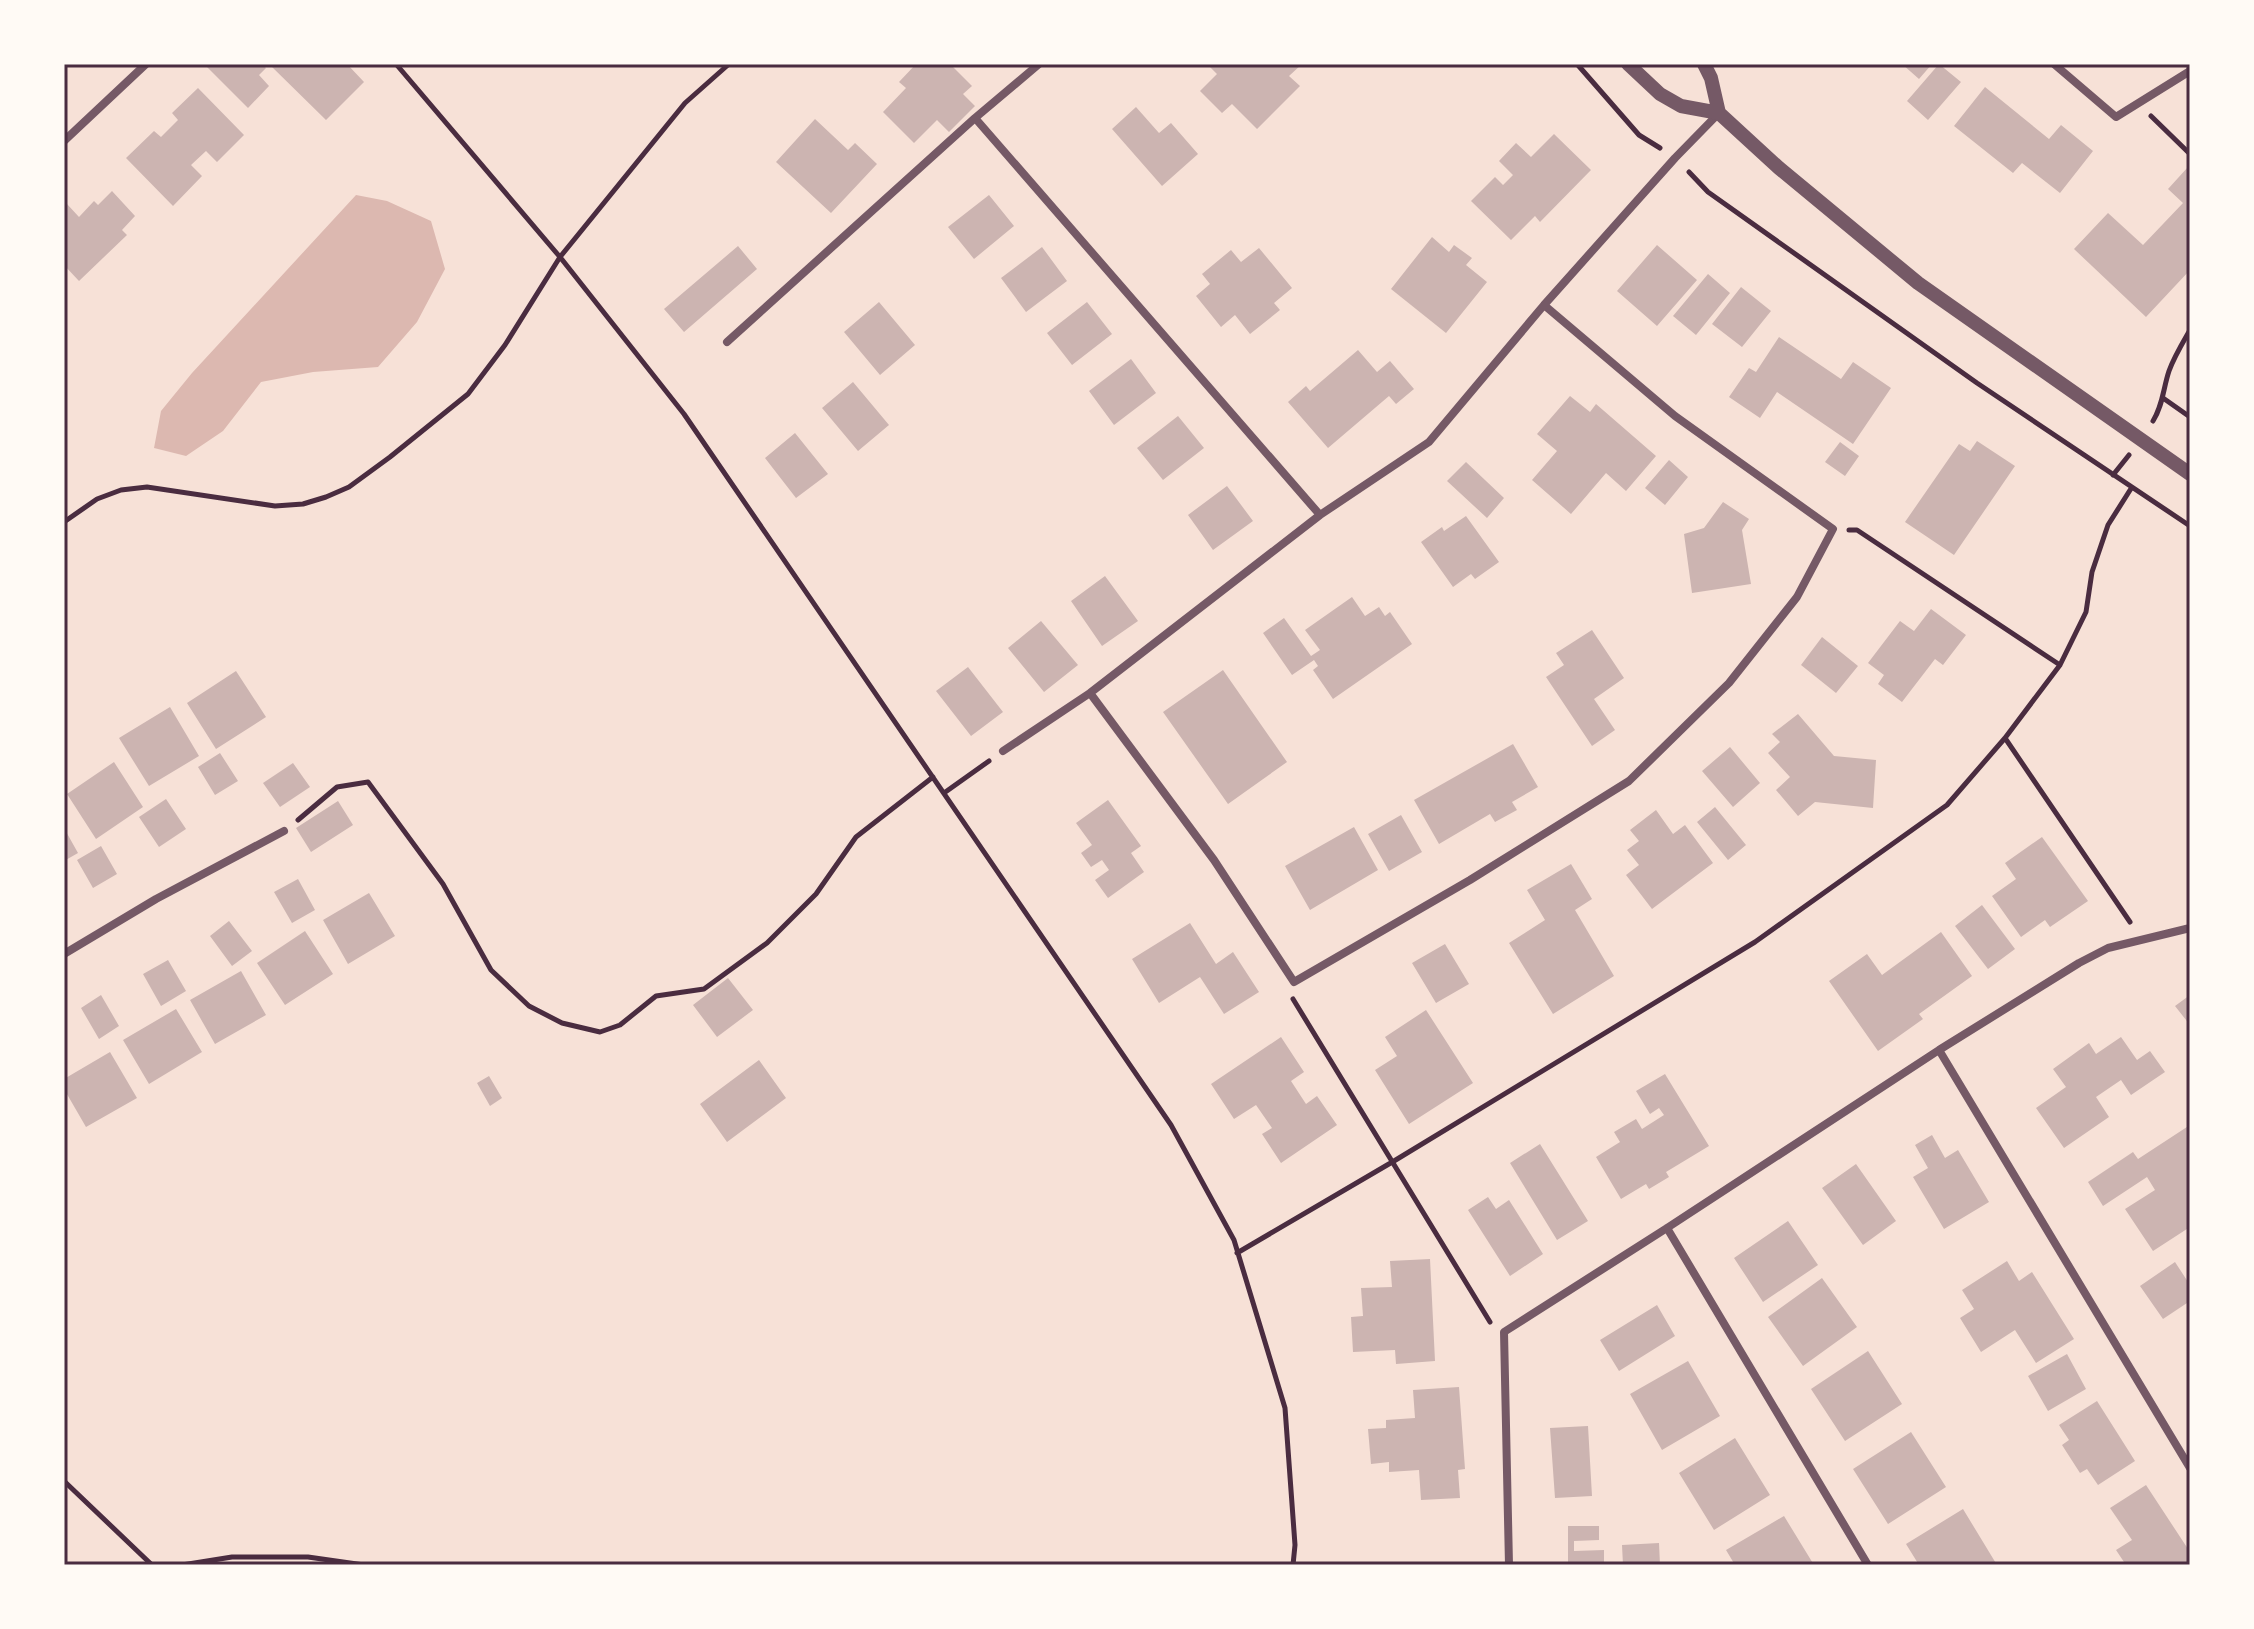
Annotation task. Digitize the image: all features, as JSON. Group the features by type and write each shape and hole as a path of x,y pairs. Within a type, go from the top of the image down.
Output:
{"street":[{"path":"64,141 146,64"},
{"path":"727,342 1039,64"},
{"path":"1628,64 1660,94 1681,106 1719,113 1779,168 1918,283 2190,474"},
{"path":"1704,64 1711,78 1719,113"},
{"path":"2054,64 2116,117 2190,71"},
{"path":"1003,751 1090,693 1320,515 1429,442 1544,305 1719,113"},
{"path":"975,118 1320,515"},
{"path":"1090,693 1214,860 1294,982 1470,880 1629,781 1729,683 1797,597 1833,529 1675,416 1544,305"},
{"path":"64,954 156,899 284,831"},
{"path":"1509,1565 1504,1332 2079,963 2108,948 2190,928"},
{"path":"1939,1050 2190,1468"},
{"path":"1667,1228 1868,1565"}],"path":[{"path":"396,64 560,257 684,414 1171,1125 1234,1240 1285,1408 1295,1545 1293,1565"},
{"path":"64,522 97,499 121,490 147,487 275,506 303,504 349,487 468,394 505,345 560,257 685,103 729,64"},
{"path":"1577,64 1639,135 1675,158 1708,192 1977,383 2190,526"},
{"path":"2139,104 2190,154"},
{"path":"2113,475 2141,441 2161,408 2174,357 2190,330"},
{"path":"2163,398 2190,417"},
{"path":"1237,1253 1755,942 1947,805 2005,738 2060,665 2086,612 2092,572 2108,525 2132,487"},
{"path":"1833,529 1857,530 2060,665"},
{"path":"2005,738 2141,939"},
{"path":"944,793 1003,751"},
{"path":"284,831 337,787 368,782 443,884 491,970 529,1006 562,1023 600,1032 620,1025 656,996 704,989 767,943 816,894 856,837 933,777"},
{"path":"1294,982 1293,999 1492,1325 1504,1332"},
{"path":"64,1481 152,1565"},
{"path":"182,1565 232,1557 308,1557 364,1565"}],"shaded area":[{"path":"356,195 387,201 431,221 445,269 417,322 378,367 313,372 261,382 223,431 186,456 154,448 161,411 192,373"}],"building":[{"path":"210,64 262,64 266,68 259,75 269,86 248,108 207,67"},
{"path":"347,64 364,82 326,120 271,66"},
{"path":"916,64 950,64 972,86 963,94 975,106 949,132 937,120 914,143 883,112 906,88 899,82"},
{"path":"1207,64 1302,64 1289,76 1300,86 1257,129 1232,104 1222,113 1200,91 1217,74"},
{"path":"1902,64 1932,64 1919,79"},
{"path":"1939,64 1961,82 1928,120 1907,101"},
{"path":"1985,87 2049,139 2061,125 2093,151 2060,193 2022,163 2013,173 1954,126"},
{"path":"198,88 244,135 217,162 206,151 191,165 202,176 173,206 126,158 154,131 161,137 178,120 172,113"},
{"path":"1136,107 1159,133 1171,123 1198,154 1162,186 1112,129"},
{"path":"815,119 848,150 855,143 877,164 831,213 776,162"},
{"path":"1554,134 1591,170 1540,222 1535,216 1511,240 1471,201 1495,177 1503,185 1513,175 1499,161 1516,143 1531,157"},
{"path":"2188,167 2190,270 2146,317 2074,249 2108,213 2143,245 2183,203 2168,189"},
{"path":"112,191 135,216 122,230 127,235 79,281 64,265 64,207 67,204 79,217 94,201 98,205"},
{"path":"989,195 1014,226 974,259 948,227"},
{"path":"1432,237 1449,252 1454,245 1472,258 1466,265 1487,282 1446,333 1391,289"},
{"path":"1657,245 1697,280 1657,326 1617,291"},
{"path":"738,246 757,269 684,332 664,309"},
{"path":"1042,247 1067,281 1026,312 1001,278"},
{"path":"1259,248 1292,288 1274,303 1280,310 1250,334 1235,315 1221,327 1196,296 1210,284 1202,274 1231,250 1241,262"},
{"path":"1708,274 1730,293 1696,335 1673,316"},
{"path":"1741,287 1771,311 1742,347 1712,324"},
{"path":"879,302 915,345 880,375 844,332"},
{"path":"1087,302 1112,334 1072,365 1047,333"},
{"path":"1779,337 1841,379 1853,362 1891,388 1853,444 1777,392 1760,418 1729,397 1749,368 1756,372"},
{"path":"1358,350 1377,372 1390,361 1414,389 1396,404 1389,396 1328,448 1288,402 1306,386 1310,391"},
{"path":"1131,359 1156,393 1114,425 1089,391"},
{"path":"853,382 889,425 858,451 822,408"},
{"path":"1570,396 1590,412 1596,404 1656,456 1626,491 1606,473 1571,514 1532,480 1557,451 1537,434"},
{"path":"1178,416 1204,448 1163,480 1137,448"},
{"path":"795,433 828,474 796,498 765,458"},
{"path":"1977,441 2015,466 1954,555 1905,522 1959,444 1970,451"},
{"path":"1840,442 1859,456 1845,476 1825,462"},
{"path":"1669,460 1688,477 1665,505 1645,488"},
{"path":"1466,462 1504,498 1487,518 1447,481"},
{"path":"1227,486 1253,521 1213,550 1188,515"},
{"path":"1723,502 1749,519 1742,530 1751,584 1692,593 1684,534 1704,528"},
{"path":"1466,516 1499,562 1475,579 1471,574 1453,587 1421,542 1442,527 1444,531"},
{"path":"1105,576 1138,621 1102,646 1071,601"},
{"path":"1352,597 1365,616 1379,607 1385,616 1390,612 1412,644 1333,699 1313,670 1318,666 1314,660 1292,675 1263,633 1284,618 1311,656 1320,650 1305,630"},
{"path":"1931,609 1966,635 1943,665 1935,659 1902,702 1878,684 1884,675 1868,663 1900,621 1914,631"},
{"path":"1041,621 1078,665 1044,692 1008,648"},
{"path":"1592,630 1624,678 1594,699 1615,730 1592,746 1546,677 1564,665 1556,653"},
{"path":"1822,637 1858,666 1836,693 1801,665"},
{"path":"968,667 1003,712 971,736 936,691"},
{"path":"1223,670 1287,762 1228,804 1163,712"},
{"path":"236,671 266,717 216,749 187,703"},
{"path":"170,707 199,756 149,786 119,738"},
{"path":"1798,714 1834,756 1876,760 1873,808 1815,802 1798,816 1776,790 1790,777 1768,753 1780,742 1772,734"},
{"path":"1513,744 1538,787 1512,802 1517,810 1495,822 1490,814 1439,844 1414,800"},
{"path":"1730,747 1760,783 1733,807 1702,771"},
{"path":"220,753 238,781 215,795 198,767"},
{"path":"114,762 143,807 96,839 67,794"},
{"path":"293,763 310,787 280,807 263,783"},
{"path":"166,799 186,829 159,847 139,817"},
{"path":"1108,800 1141,846 1131,853 1144,872 1108,898 1095,880 1109,870 1102,860 1091,867 1081,853 1092,845 1076,823"},
{"path":"338,801 353,825 311,852 296,828"},
{"path":"1715,807 1746,845 1728,860 1697,822"},
{"path":"1656,810 1673,834 1685,825 1713,863 1652,909 1626,875 1639,865 1627,850 1639,841 1630,830"},
{"path":"1401,815 1422,852 1389,871 1368,834"},
{"path":"1354,827 1378,870 1310,910 1285,866"},
{"path":"64,828 78,853 64,861"},
{"path":"2042,837 2088,901 2050,927 2045,920 2021,937 1992,896 2016,879 2005,863"},
{"path":"101,846 117,874 93,888 77,860"},
{"path":"1571,864 1592,899 1575,910 1614,976 1553,1014 1509,943 1545,920 1527,890"},
{"path":"298,879 315,910 292,923 274,892"},
{"path":"369,893 395,936 348,964 323,920"},
{"path":"1982,905 2015,949 1988,969 1955,926"},
{"path":"229,921 252,951 232,966 210,936"},
{"path":"1190,923 1216,964 1233,952 1259,992 1224,1014 1200,977 1159,1003 1132,959"},
{"path":"305,931 333,974 285,1005 257,963"},
{"path":"1941,932 1972,976 1919,1014 1923,1019 1878,1051 1829,981 1867,954 1882,975"},
{"path":"1445,944 1469,984 1436,1003 1412,963"},
{"path":"168,960 186,991 161,1006 143,974"},
{"path":"241,971 266,1015 215,1044 190,1000"},
{"path":"728,978 753,1010 717,1037 693,1005"},
{"path":"101,995 119,1026 99,1039 81,1008"},
{"path":"2190,995 2190,1025 2175,1006"},
{"path":"176,1009 202,1052 149,1084 123,1040"},
{"path":"1426,1010 1473,1083 1409,1124 1375,1070 1397,1056 1385,1037"},
{"path":"1281,1037 1304,1072 1291,1081 1306,1104 1317,1096 1337,1125 1281,1163 1262,1134 1272,1128 1256,1105 1234,1119 1211,1084"},
{"path":"2121,1037 2137,1060 2150,1051 2165,1072 2131,1095 2121,1080 2096,1097 2109,1117 2064,1148 2036,1108 2066,1087 2053,1069 2089,1043 2096,1054"},
{"path":"110,1052 137,1098 86,1127 64,1089 64,1079"},
{"path":"759,1060 786,1098 727,1142 700,1104"},
{"path":"1665,1074 1709,1146 1666,1172 1669,1177 1649,1189 1646,1184 1621,1199 1596,1157 1620,1142 1614,1132 1636,1119 1642,1129 1664,1115 1659,1108 1650,1114 1636,1091"},
{"path":"489,1076 502,1098 490,1106 477,1083"},
{"path":"2190,1125 2190,1227 2153,1251 2125,1209 2155,1190 2147,1177 2103,1206 2088,1182 2133,1152 2138,1159"},
{"path":"1932,1135 1945,1158 1958,1150 1989,1202 1944,1229 1913,1177 1928,1168 1915,1145"},
{"path":"1540,1144 1588,1221 1557,1240 1510,1163"},
{"path":"1856,1164 1896,1221 1863,1245 1822,1188"},
{"path":"1488,1197 1496,1209 1509,1200 1543,1254 1510,1276 1468,1210"},
{"path":"1788,1221 1818,1265 1763,1302 1734,1258"},
{"path":"1430,1259 1435,1361 1396,1364 1395,1350 1353,1352 1351,1317 1363,1316 1361,1288 1392,1287 1390,1261"},
{"path":"2007,1261 2019,1281 2032,1272 2074,1339 2036,1363 2015,1330 1981,1352 1960,1318 1974,1309 1962,1290"},
{"path":"2175,1262 2190,1285 2190,1301 2163,1319 2140,1286"},
{"path":"1822,1278 1857,1327 1803,1366 1768,1317"},
{"path":"1657,1305 1675,1336 1619,1371 1600,1340"},
{"path":"1868,1351 1902,1404 1845,1441 1811,1389"},
{"path":"2067,1354 2086,1389 2048,1411 2028,1376"},
{"path":"1688,1361 1720,1416 1662,1450 1630,1394"},
{"path":"1459,1387 1465,1469 1458,1470 1460,1498 1421,1500 1419,1470 1389,1472 1389,1462 1371,1464 1368,1429 1386,1428 1386,1420 1415,1418 1413,1390"},
{"path":"2097,1401 2135,1461 2098,1485 2087,1469 2080,1473 2062,1445 2069,1440 2059,1425"},
{"path":"1588,1426 1592,1496 1555,1498 1550,1428"},
{"path":"1911,1432 1946,1487 1888,1524 1853,1469"},
{"path":"1735,1438 1770,1495 1714,1530 1679,1473"},
{"path":"2146,1485 2190,1552 2190,1565 2126,1565 2116,1550 2132,1540 2110,1508"},
{"path":"1963,1509 1997,1565 1919,1565 1906,1544"},
{"path":"1784,1516 1814,1565 1735,1565 1726,1550"},
{"path":"1568,1526 1599,1526 1599,1540 1574,1541 1574,1551 1604,1550 1604,1565 1568,1565"},
{"path":"1659,1543 1660,1565 1623,1565 1622,1545"}]}
